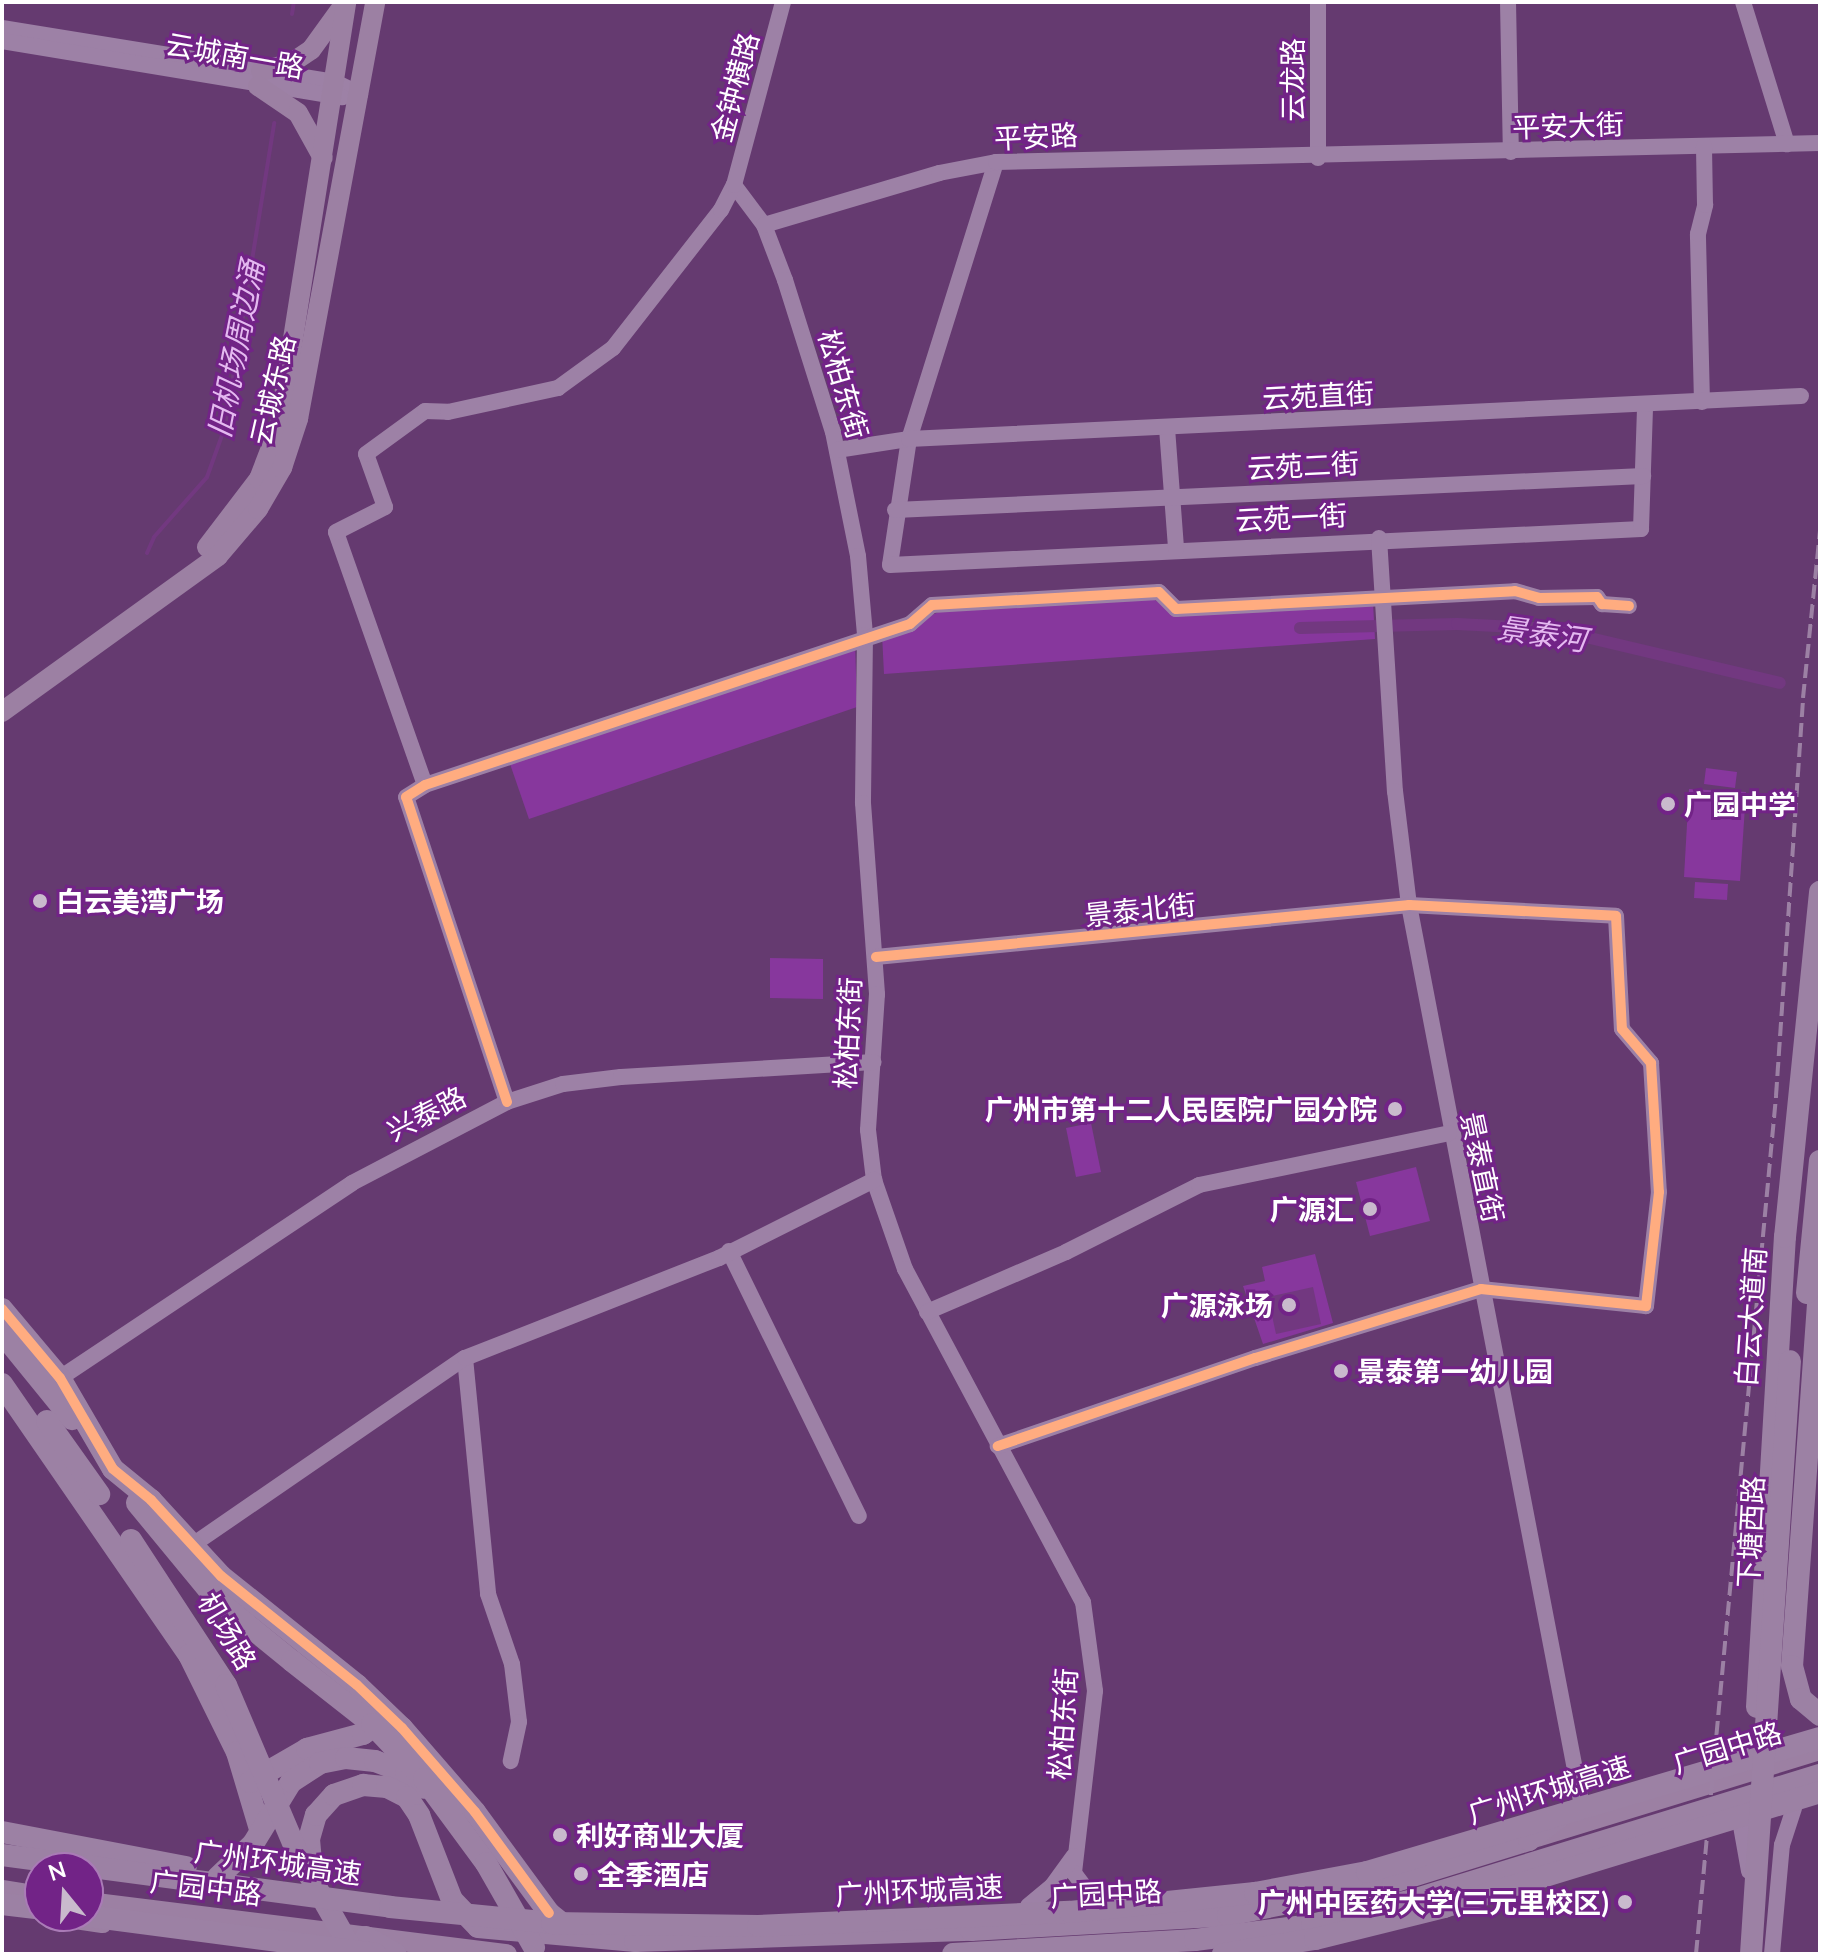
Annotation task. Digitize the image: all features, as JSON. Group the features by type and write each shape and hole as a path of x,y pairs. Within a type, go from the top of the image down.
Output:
{"highway":[{"name":"白云大道南","path":"1757,1747 1758,1668 1785,1237 1820,892"},
{"name":"下塘西路","path":"1762,1954 1796,1362 1802,1197 1799,1113"},
{"name":"下塘西路","path":"1751,1954 1796,1362 1820,1161"},
{"path":"1820,1276 1792,1666 1801,1699 1820,1715"},
{"path":"2,1309 60,1378 113,1469 151,1500 191,1546 389,1716 457,1790 549,1913 597,1940"},
{"name":"机场路","path":"2,1333 113,1469 197,1579 389,1740 486,1863 536,1952"},
{"name":"机场路","path":"2,1368 36,1407 131,1540 226,1685 305,1890 365,1948"},
{"path":"2,1384 189,1655 249,1783 260,1829"},
{"path":"2,1396 24,1415"},
{"path":"1758,1668 1774,1677 1792,1666"},
{"path":"249,1783 307,1749 373,1730 389,1716"},
{"name":"广州环城高速","path":"2,1855 305,1890 524,1920 682,1927 907,1921 1192,1902 1314,1883 1408,1861 1820,1738"},
{"path":"1529,1840 1581,1801 1757,1747"},
{"path":"218,1877 243,1856 291,1782 329,1760 366,1759 406,1773 443,1805"},
{"name":"广园中路","path":"953,1954 1271,1932 1373,1911 1820,1775"},
{"path":"2,1832 116,1850 305,1890 311,1828 334,1795 351,1787 376,1785 398,1791 415,1807 452,1900 478,1927"},
{"path":"1223,1954 1315,1939 1444,1907 1820,1792"},
{"name":"广园中路","path":"478,1927 597,1940 760,1940 1129,1923 1308,1902 1529,1840"},
{"path":"2,1906 24,1908"},
{"path":"104,1918 396,1954"}],"main road":[{"path":"324,159 298,113 260,78 311,50 344,6 358,28 374,10"},
{"name":"云城东路","path":"2,695 202,552 259,479 281,415 324,159 344,6"},
{"name":"云城东路","path":"2,712 207,565 244,528 270,490 298,419 374,10"},
{"path":"1757,1747 1820,1728"},
{"name":"广园中路","path":"1529,1840 1820,1750"},
{"path":"549,1913 793,1917 1096,1902 1281,1881 1427,1848 1581,1801"},
{"path":"1274,1954 1410,1926 1820,1801"},
{"path":"2,1845 218,1877"},
{"path":"1427,1848 1474,1857"},
{"path":"1534,1863 1583,1875"},
{"path":"2,1865 24,1868"},
{"path":"167,1888 218,1877"},
{"name":"广园中路","path":"104,1879 478,1927"},
{"path":"2,1890 24,1901"},
{"path":"1096,1902 1129,1923"},
{"name":"广园中路","path":"104,1904 263,1925 365,1948 507,1954"},
{"path":"971,1930 1028,1906"},
{"path":"864,1935 915,1912"},
{"path":"171,1913 222,1940 263,1925 322,1954"},
{"path":"760,1940 793,1917"},
{"path":"104,1920 322,1954"}],"street":[{"name":"金钟横路","path":"425,785 336,532 385,507 366,454 425,411 448,412 558,388 613,348 721,210 734,185 783,2"},
{"name":"云龙路","path":"1318,2 1318,158"},
{"path":"1508,2 1511,152"},
{"path":"1743,2 1787,144"},
{"name":"云城南一路","path":"2,28 171,57 260,78"},
{"name":"云城南一路","path":"2,41 360,94"},
{"name":"平安大街","path":"1318,158 1820,143"},
{"path":"1702,402 1698,234 1704,219 1704,146"},
{"name":"平安路","path":"764,225 939,173 996,162 1318,158"},
{"path":"895,510 909,439 996,162"},
{"name":"松柏东街","path":"734,185 764,225 837,450 858,556 865,635 863,797 876,957 874,1062 868,1130 874,1180 892,1240 998,1446 1074,1579 1089,1627 1093,1727 1074,1855"},
{"name":"云苑直街","path":"837,450 909,439 1645,406 1801,396"},
{"path":"1643,476 1645,406"},
{"path":"1167,428 1176,549"},
{"name":"云苑二街","path":"895,510 1643,476"},
{"name":"云苑一街","path":"895,510 890,565 1379,538 1641,529 1643,476"},
{"name":"景泰直街","path":"1379,538 1409,905 1449,1133 1581,1801"},
{"path":"507,1102 406,797 425,785 865,635 910,624 932,605 1159,592 1176,609 1515,591 1539,598 1597,597 1602,604 1629,606"},
{"name":"景泰北街","path":"876,957 1409,905 1616,916 1622,1029 1651,1063 1659,1192 1646,1306 1481,1289"},
{"name":"兴泰路","path":"60,1378 352,1183 507,1102 563,1084 621,1077 874,1062"},
{"path":"927,1312 1066,1252 1199,1185 1449,1133"},
{"path":"191,1546 465,1358 729,1251 874,1180"},
{"path":"729,1251 859,1516"},
{"path":"998,1446 1255,1358 1481,1289"},
{"path":"465,1358 488,1594 512,1664 519,1722 511,1761"},
{"path":"1772,1954 1782,1845 1794,1808"},
{"path":"1741,1826 1749,1871 1743,1954"},
{"path":"1074,1855 1078,1882 1096,1902"},
{"path":"1028,1906 1052,1886 1074,1855"}],"shaded area":[{"path":"1153,599 1176,612 1373,603 1375,639 884,674 882,634 947,609"},
{"path":"855,643 857,707 529,819 509,761"},
{"path":"1706,768 1737,772 1735,788 1704,784"},
{"path":"1689,789 1746,792 1740,881 1684,877"},
{"path":"1695,882 1728,884 1727,900 1694,898"},
{"path":"770,958 823,959 823,999 770,998"},
{"path":"1091,1123 1101,1172 1076,1177 1066,1128"},
{"path":"1416,1167 1430,1221 1370,1236 1356,1182"},
{"name":"广源泳场","path":"1315,1254 1333,1323 1263,1344 1243,1286 1265,1281 1262,1267"},
{"path":"1313,1287 1321,1324 1276,1334 1268,1297"}],"waterway":[{"name":"旧机场周边涌","path":"292,14 294,2"},
{"name":"旧机场周边涌","path":"147,553 154,537 207,477 225,427 274,123"},
{"name":"景泰河","path":"1300,628 1457,624 1552,629 1780,683"}],"railway":[{"path":"1696,1954 1776,1096 1803,698 1820,531"}],"cycle path":[{"path":"507,1102 406,797 425,785 910,624 932,605 1159,592 1176,609 1515,591 1539,598 1597,597 1602,604 1629,606"},
{"path":"876,957 1409,905 1616,916 1622,1029 1651,1063 1659,1192 1646,1306 1481,1289 1255,1358 998,1446"},
{"path":"2,1309 60,1378 113,1469 151,1500 221,1576 357,1685 402,1728 475,1812 549,1913"}],"place":[{"name":"广园中学","path":"1668,804"},
{"name":"白云美湾广场","path":"40,901"},
{"name":"广州市第十二人民医院广园分院","path":"1395,1109"},
{"name":"广源汇","path":"1370,1209"},
{"name":"广源泳场","path":"1289,1305"},
{"name":"景泰第一幼儿园","path":"1341,1371"},
{"name":"利好商业大厦","path":"560,1835"},
{"name":"全季酒店","path":"581,1874"},
{"name":"广州中医药大学(三元里校区)","path":"1625,1902"}]}
